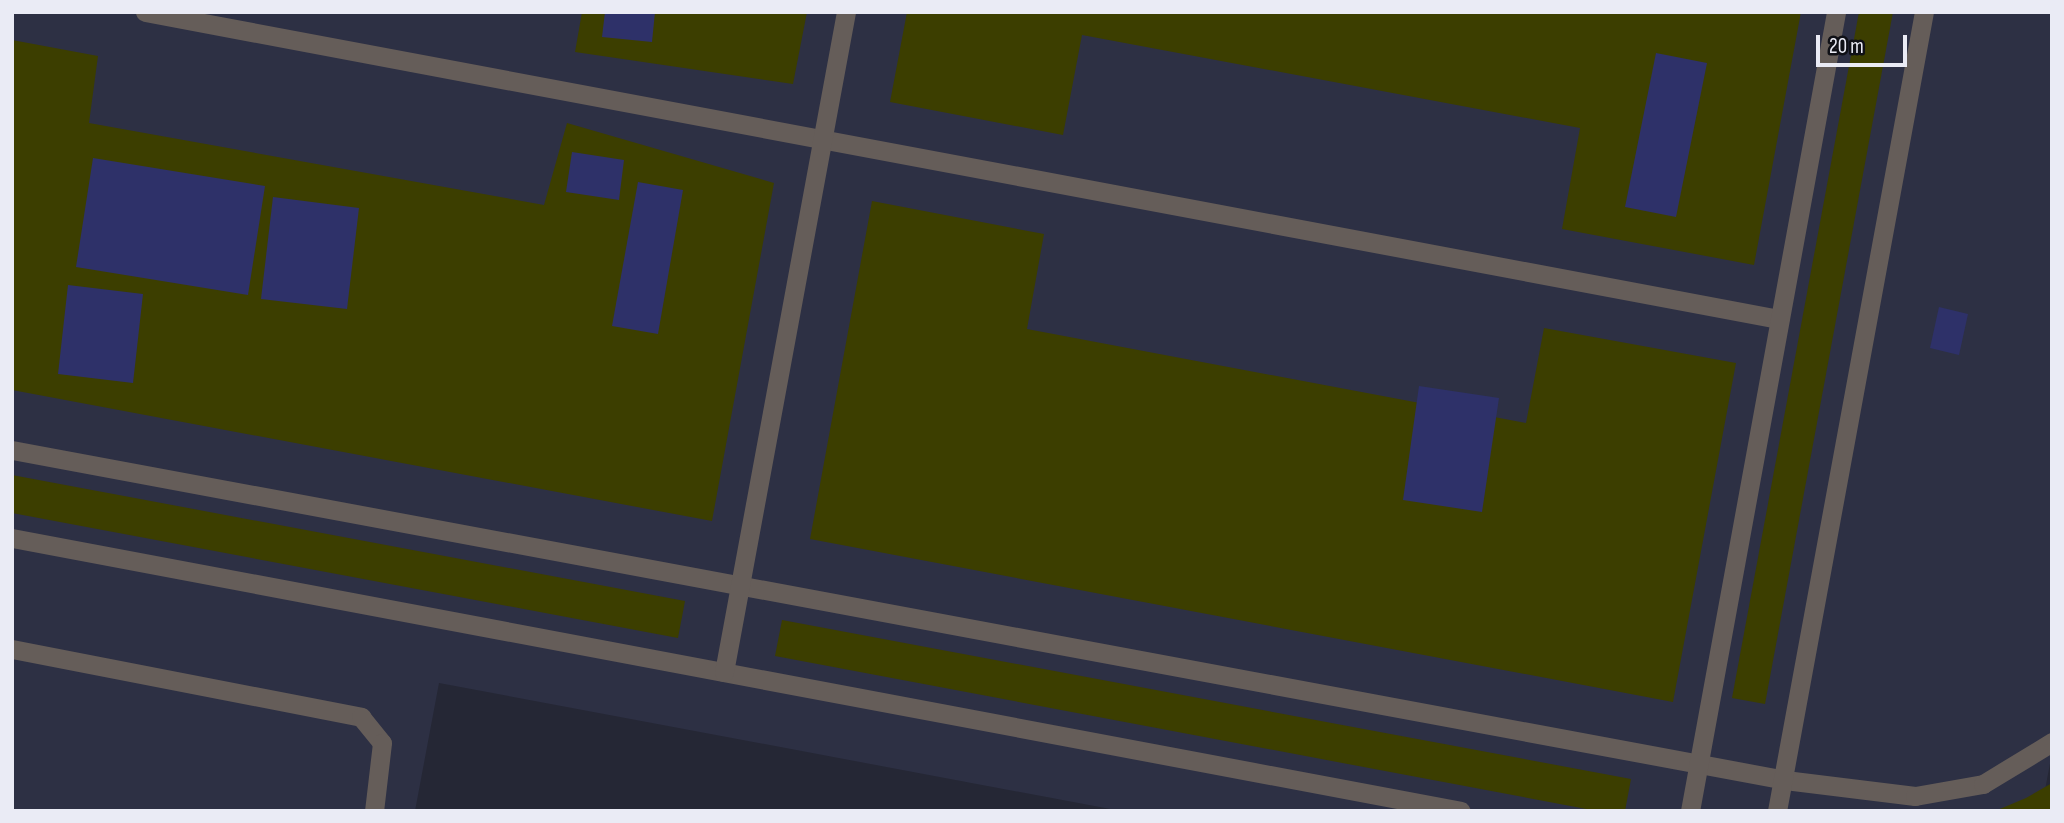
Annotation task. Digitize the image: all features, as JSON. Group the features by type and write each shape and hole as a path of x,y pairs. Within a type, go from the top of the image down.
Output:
{"street":[{"path":"145,12 1779,319"},
{"path":"724,672 846,12"},
{"path":"1690,811 1696,766 1836,12"},
{"path":"1777,811 1785,780 1924,12"},
{"path":"12,450 1696,766 1785,780 1915,796 1983,784 2052,742"},
{"path":"12,538 1461,811"},
{"path":"12,649 361,717 382,743 374,811"}],"shaded area":[{"path":"12,12 2052,12 2052,753 2041,811 1121,811 439,683 415,811 12,811"},
{"path":"582,12 807,12 793,84 575,52"},
{"path":"907,12 1801,12 1754,265 1562,229 1580,128 1082,35 1063,135 890,102"},
{"path":"1859,12 1893,12 1765,704 1732,698"},
{"path":"12,40 98,56 89,123 544,205 567,123 774,183 712,521 12,390"},
{"path":"872,201 1044,234 1027,329 1526,423 1544,328 1736,363 1673,702 810,539"},
{"path":"12,475 685,601 678,638 12,513"},
{"path":"782,620 1631,779 1625,811 1597,811 775,656"},
{"path":"2052,783 2052,811 1995,811 2026,798"}],"building":[{"path":"605,12 655,12 652,42 602,37"},
{"path":"1656,53 1707,63 1676,217 1625,207"},
{"path":"572,152 624,160 619,200 566,192"},
{"path":"93,158 265,186 248,295 76,267"},
{"path":"638,182 683,190 658,334 612,326"},
{"path":"273,197 359,208 347,309 261,299"},
{"path":"68,285 143,294 133,383 58,374"},
{"path":"1939,307 1968,314 1959,355 1930,348"},
{"path":"1419,386 1499,398 1482,512 1403,500"}]}
